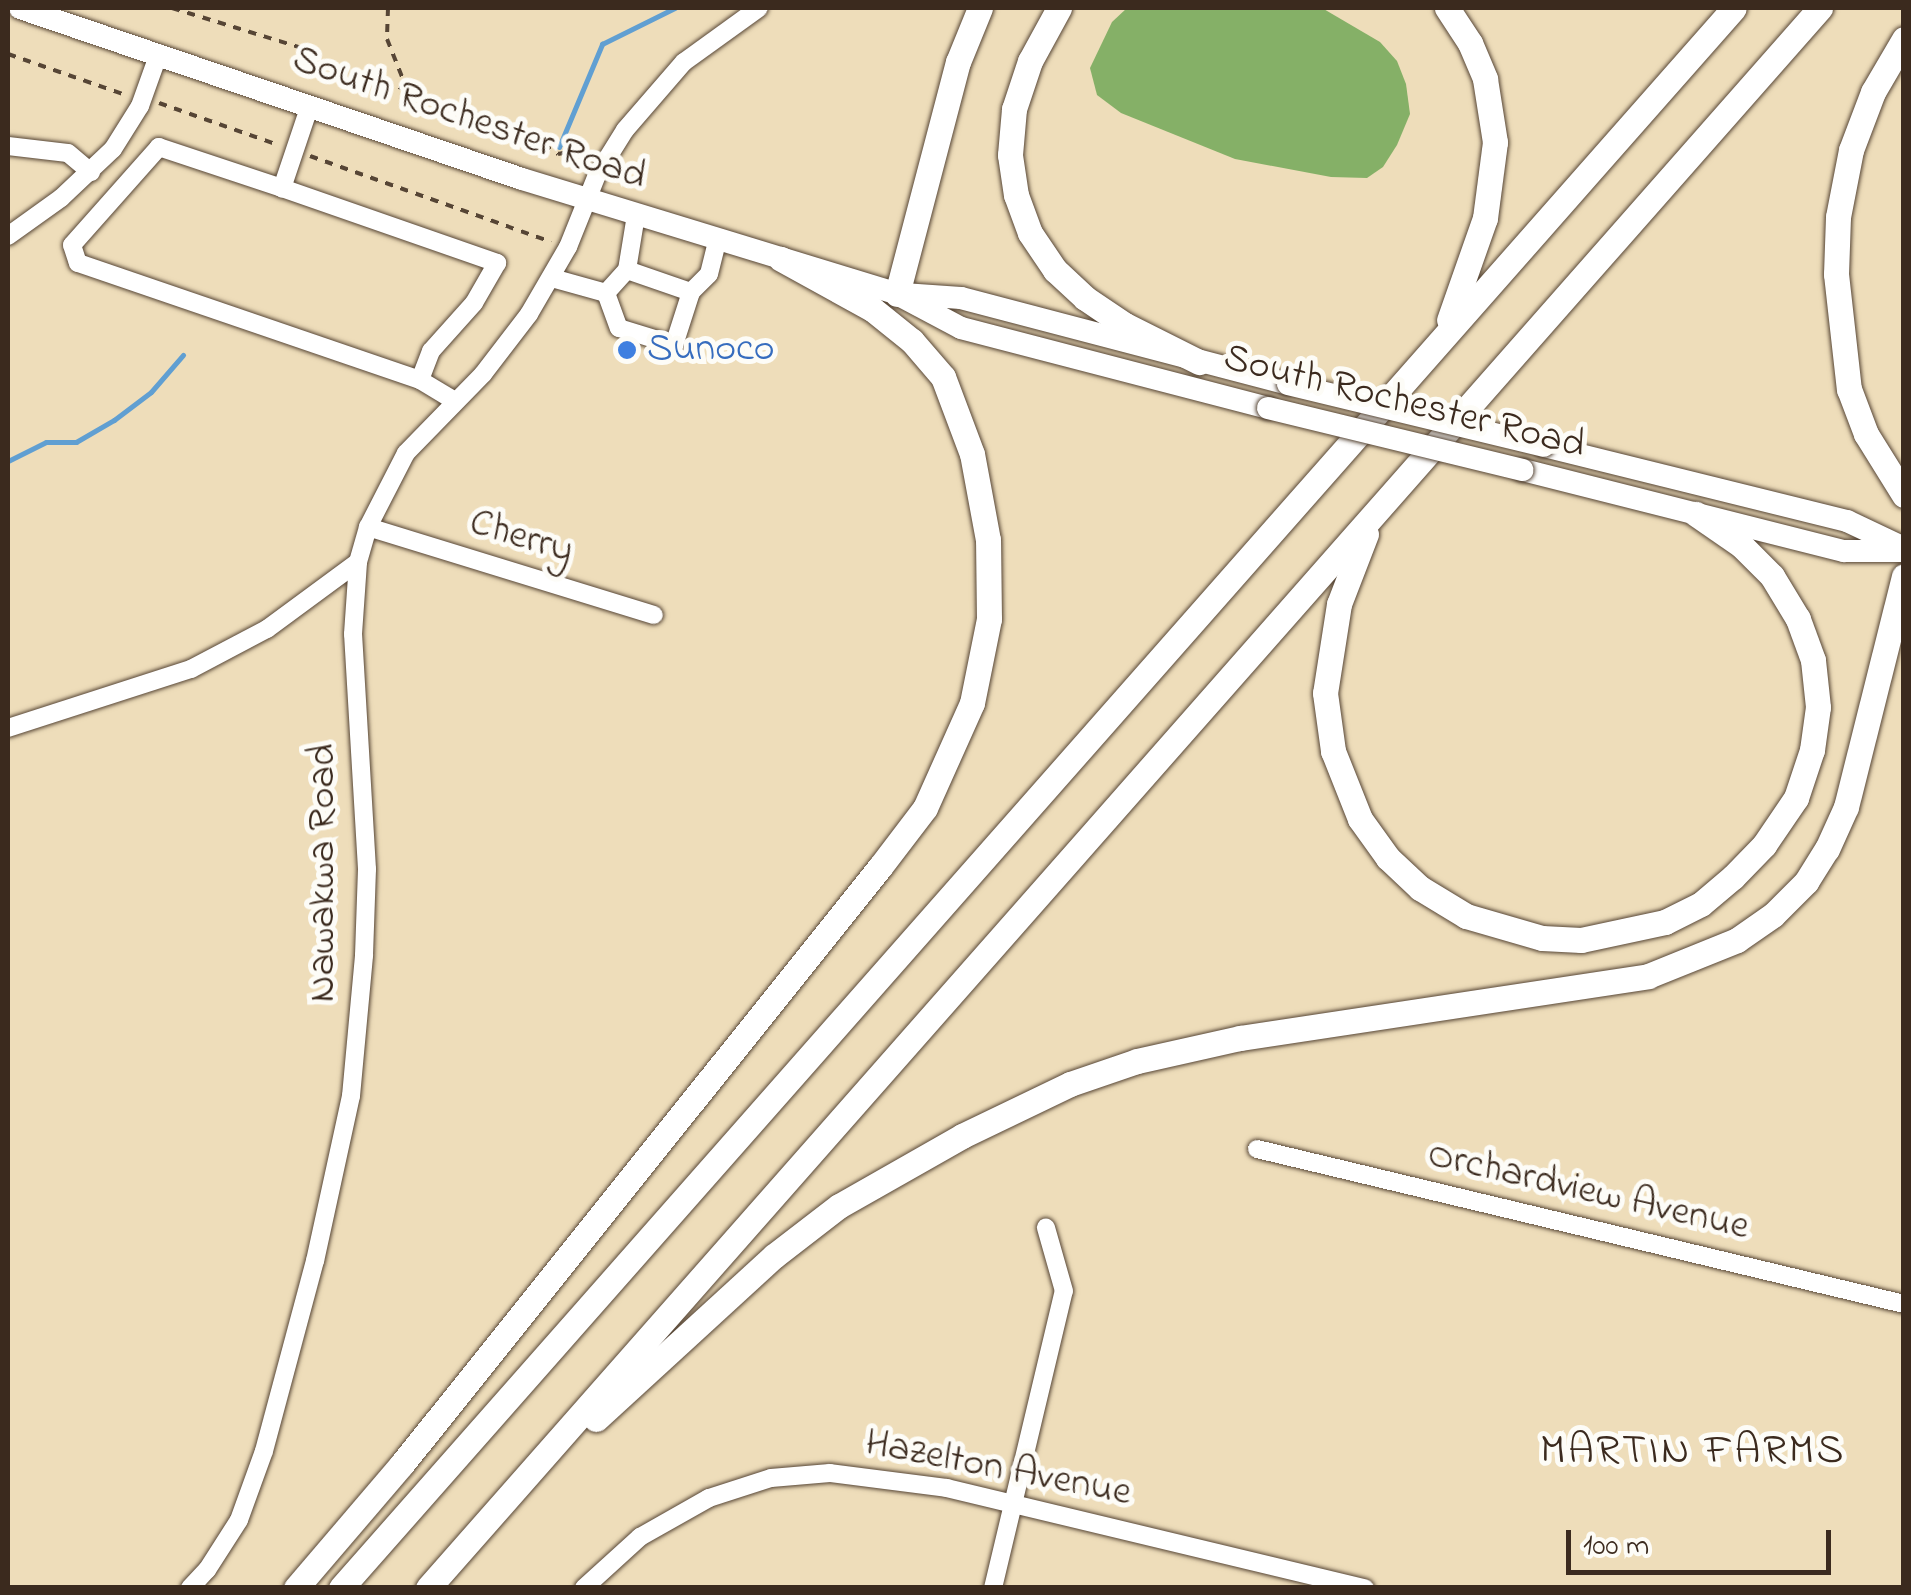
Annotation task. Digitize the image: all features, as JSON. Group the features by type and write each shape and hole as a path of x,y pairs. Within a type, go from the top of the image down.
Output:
{"highway":[{"path":"897,294 958,62 980,8"},
{"path":"1060,8 1030,61 1014,109 1010,155 1016,195 1030,234 1055,270 1085,298 1124,325 1199,362"},
{"path":"1436,346 1478,244 1494,155 1485,80 1470,43 1447,8"},
{"path":"341,1588 1734,8"},
{"path":"428,1588 1820,8"},
{"path":"1904,38 1873,92 1851,150 1838,217 1836,274 1850,389 1866,434 1904,495"},
{"path":"296,1588 402,1464 880,868 924,808 972,703 989,619 988,540 972,454 943,378 912,341 872,309 781,259"},
{"path":"1375,514 1339,604 1326,693 1332,751 1360,820 1388,858 1420,888 1466,916 1542,938 1582,940 1626,934 1665,922 1701,904 1733,878 1764,846 1796,798 1812,750 1818,707 1813,660 1798,619 1772,576 1741,545 1696,514"},
{"path":"493,1514 739,1287 823,1218 871,1185 1070,1084 1137,1062 1240,1038 1648,976 1737,940 1773,914 1806,882 1827,849 1846,807 1904,576"}],"main road":[{"name":"South Rochester Road","path":"20,8 586,200 897,294 961,328 1844,551 1904,549"},
{"name":"South Rochester Road","path":"897,294 961,298 1199,362 1848,521 1904,549"}],"street":[{"path":"8,16 10,8"},
{"name":"Nawakwa Road","path":"190,1588 226,1543 264,1450 315,1261 351,1096 366,902 366,822 353,667 358,562 368,527 398,464 508,344 552,278 586,200 625,130 666,79 704,44 759,8"},
{"path":"8,236 91,172 136,115 159,53"},
{"path":"282,188 310,105"},
{"path":"8,146 68,153 91,172"},
{"path":"420,380 430,351 474,304 497,263 159,146 72,245 78,263 420,380 454,401"},
{"path":"606,293 627,270 636,215"},
{"path":"606,293 619,328 674,346 690,292 710,274 717,241"},
{"path":"627,270 690,292"},
{"path":"552,278 606,293"},
{"name":"Cherry","path":"368,527 654,615"},
{"path":"8,728 191,669 267,629 358,562"},
{"name":"Orchardview Avenue","path":"1257,1148 1904,1304"},
{"path":"993,1588 1064,1291 1046,1228"},
{"name":"Hazelton Avenue","path":"584,1588 657,1525 709,1498 771,1478 830,1473 883,1476 1364,1588"}],"path":[{"path":"172,8 517,126 558,154 585,153"},
{"path":"388,8 386,38 406,87"}],"green space":[{"path":"1127,8 1322,8 1380,42 1397,61 1406,84 1410,114 1397,145 1383,167 1367,178 1331,177 1235,159 1121,113 1097,95 1090,68 1112,22"}],"waterway":[{"path":"559,147 602,44 675,8"},
{"path":"8,461 46,442 76,442 114,420 151,392 183,355"}],"place":[{"name":"Sunoco","path":"627,350"}],"district":[{"name":"MARTIN FARMS","path":"1693,1452"}]}
